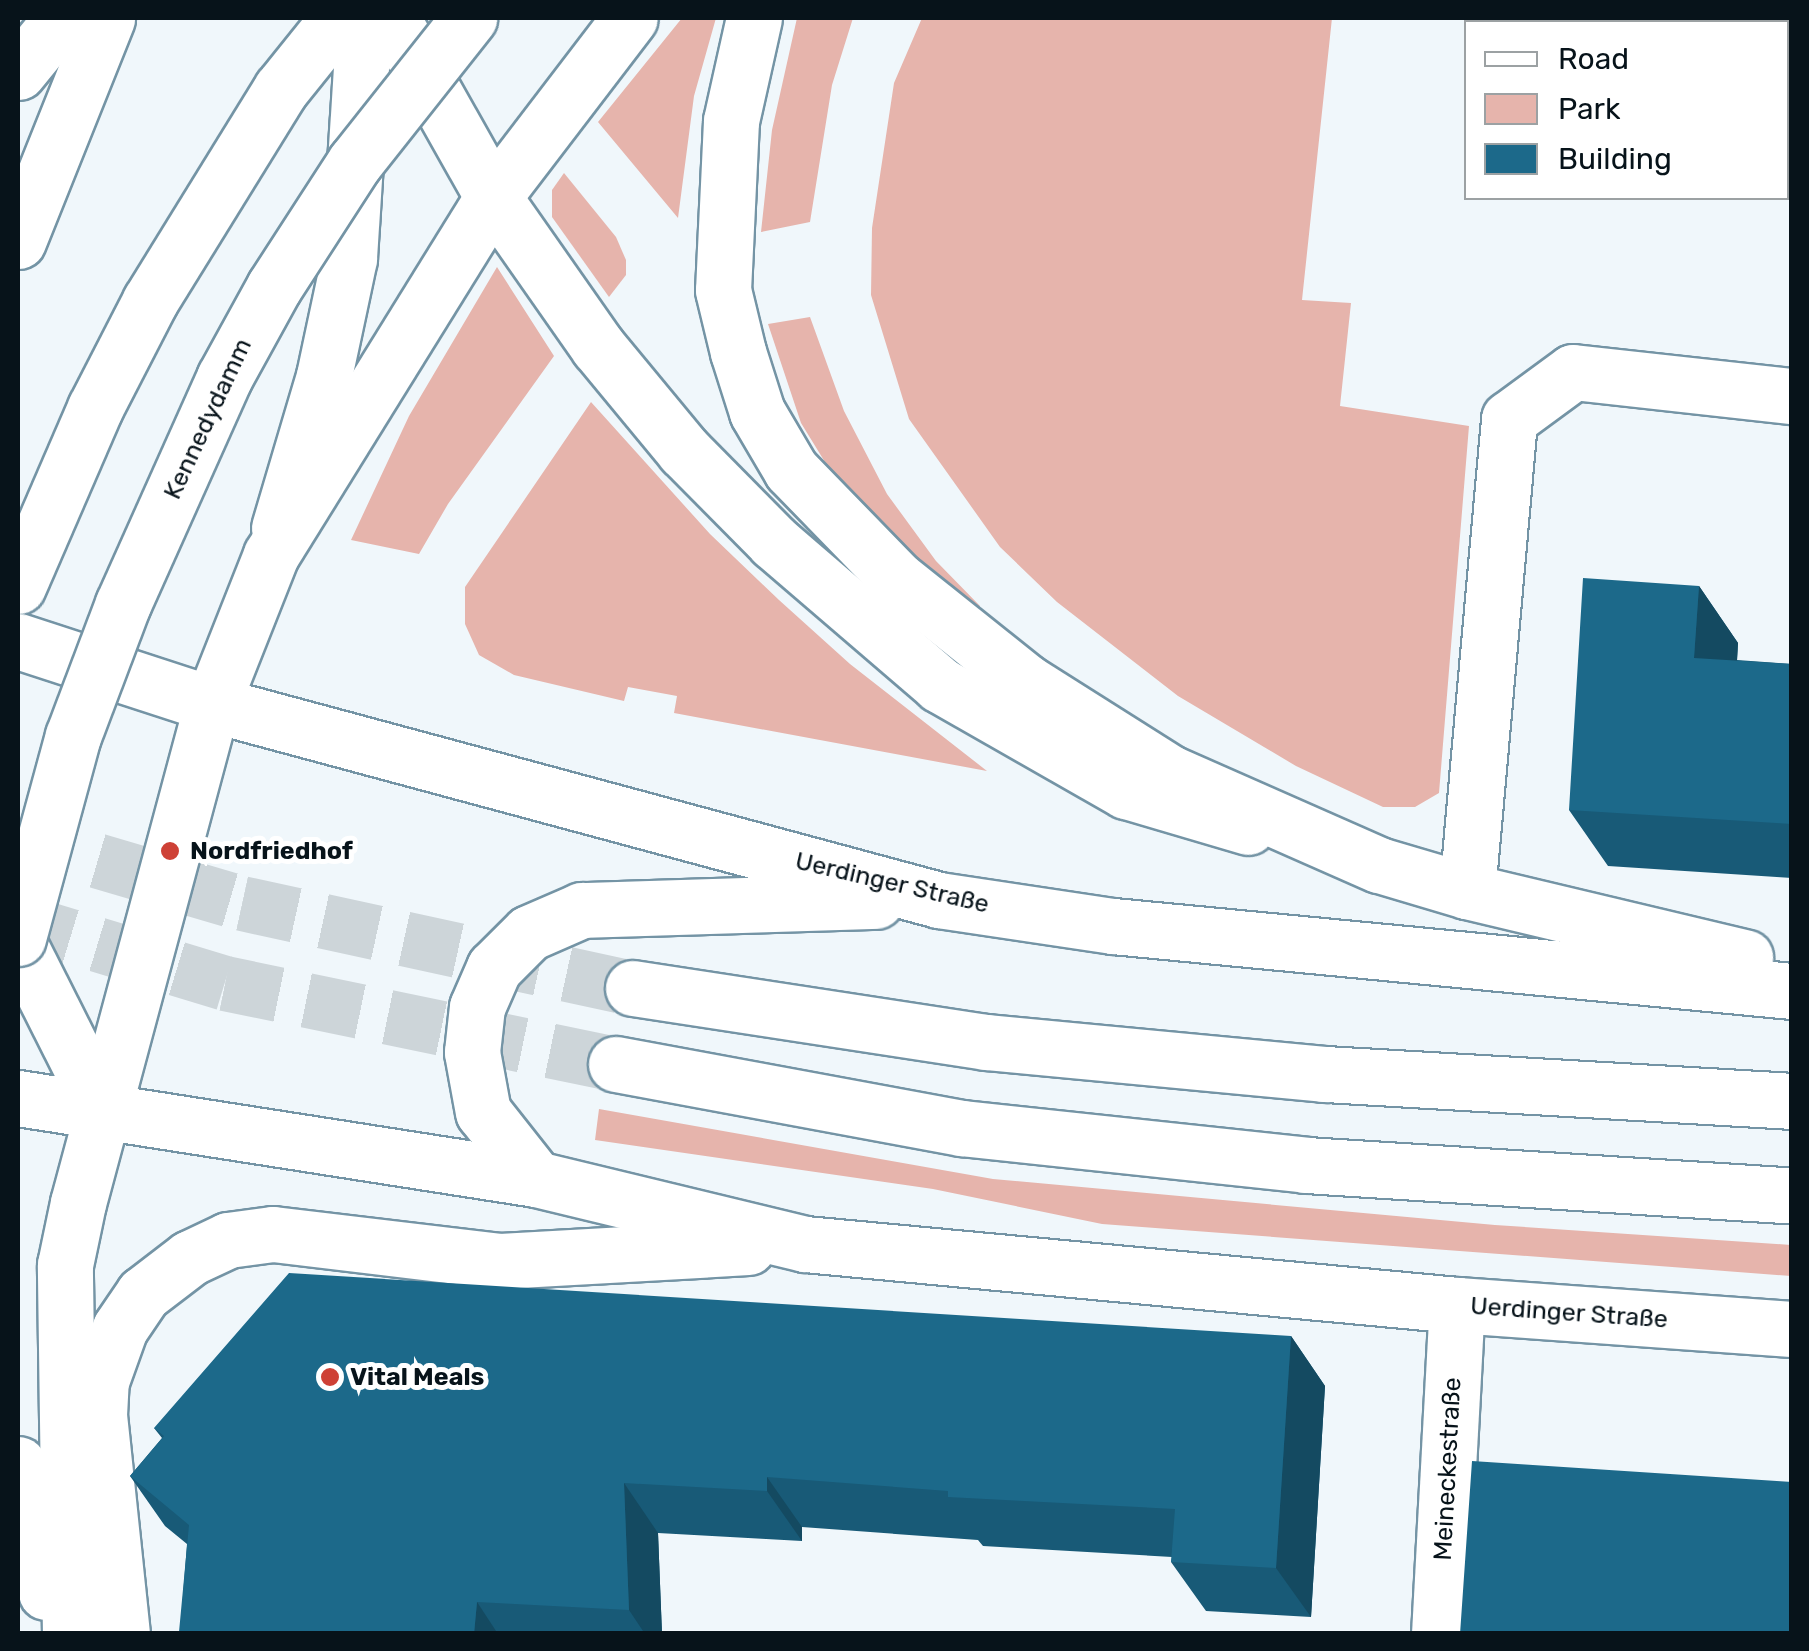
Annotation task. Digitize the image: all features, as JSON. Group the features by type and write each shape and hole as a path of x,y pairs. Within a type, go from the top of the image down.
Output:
{"main road":[{"path":"18,72 62,18"},
{"path":"18,241 107,18"},
{"path":"18,586 94,408 150,301 281,89 338,18"},
{"path":"70,1634 65,1265 102,1109 212,704 271,555 324,376 349,258 364,18"},
{"path":"392,18 493,196 598,347 684,452 774,542 940,685 1126,791 1466,891 1792,968"},
{"name":"Kennedydamm","path":"18,940 73,736 123,604 224,378 274,286 355,162 469,18"},
{"path":"271,555 493,196 630,18"},
{"path":"754,18 730,121 723,290 756,412 791,470 897,579 1026,682 1170,773 1378,866"},
{"path":"1466,891 1509,419 1572,372 1792,396"},
{"name":"Uerdinger Straße","path":"18,641 212,704 939,900 1113,926 1792,991"},
{"path":"536,1179 484,1112 472,1052 476,1007 494,968 529,932 582,910 638,905 939,900"},
{"path":"18,940 102,1109"},
{"path":"633,988 986,1042 1326,1074 1792,1102"},
{"path":"616,1064 962,1128 1306,1164 1792,1196"},
{"name":"Uerdinger Straße","path":"18,1098 536,1179 806,1244 1457,1305 1792,1330"},
{"path":"122,1634 99,1415 101,1381 120,1328 143,1294 190,1258 228,1240 272,1234 500,1262 806,1244"},
{"name":"Meineckestraße","path":"1439,1634 1457,1305"},
{"path":"18,1464 55,1634"}],"green space":[{"path":"682,18 716,18 694,96 678,218 598,122"},
{"path":"797,18 853,18 832,85 810,222 761,232 772,130"},
{"path":"922,18 1332,18 1302,300 1351,303 1340,406 1469,426 1439,793 1415,807 1383,807 1296,766 1178,696 1057,602 1000,547 909,419 871,295 872,228 894,83"},
{"path":"564,173 616,237 626,260 626,275 609,297 552,217 552,190"},
{"path":"497,267 554,356 448,504 419,554 351,540 409,416"},
{"path":"810,317 844,411 887,494 936,561 980,606 971,617 844,493 801,423 768,324"},
{"path":"591,402 710,534 779,600 850,664 987,771 674,713 677,696 628,687 624,701 514,675 479,655 465,624 465,587"},
{"path":"599,1109 993,1179 1495,1225 1791,1245 1791,1276 1102,1224 933,1189 595,1140"}],"building":[{"path":"1583,578 1699,586 1694,658 1792,664 1792,824 1569,810"},
{"path":"289,1273 1291,1336 1276,1568 1171,1562 1175,1509 948,1497 948,1491 767,1477 767,1491 624,1483 629,1610 477,1602 474,1634 180,1634 189,1525 130,1476 164,1436 154,1428"},
{"path":"1472,1461 1792,1482 1792,1634 1460,1634"}],"tunnel":[{"path":"18,837 242,903 633,988"},
{"path":"18,920 225,983 616,1064"}],"place":[{"name":"Nordfriedhof","path":"170,851"},
{"name":"Vital Meals","path":"330,1377"}]}
